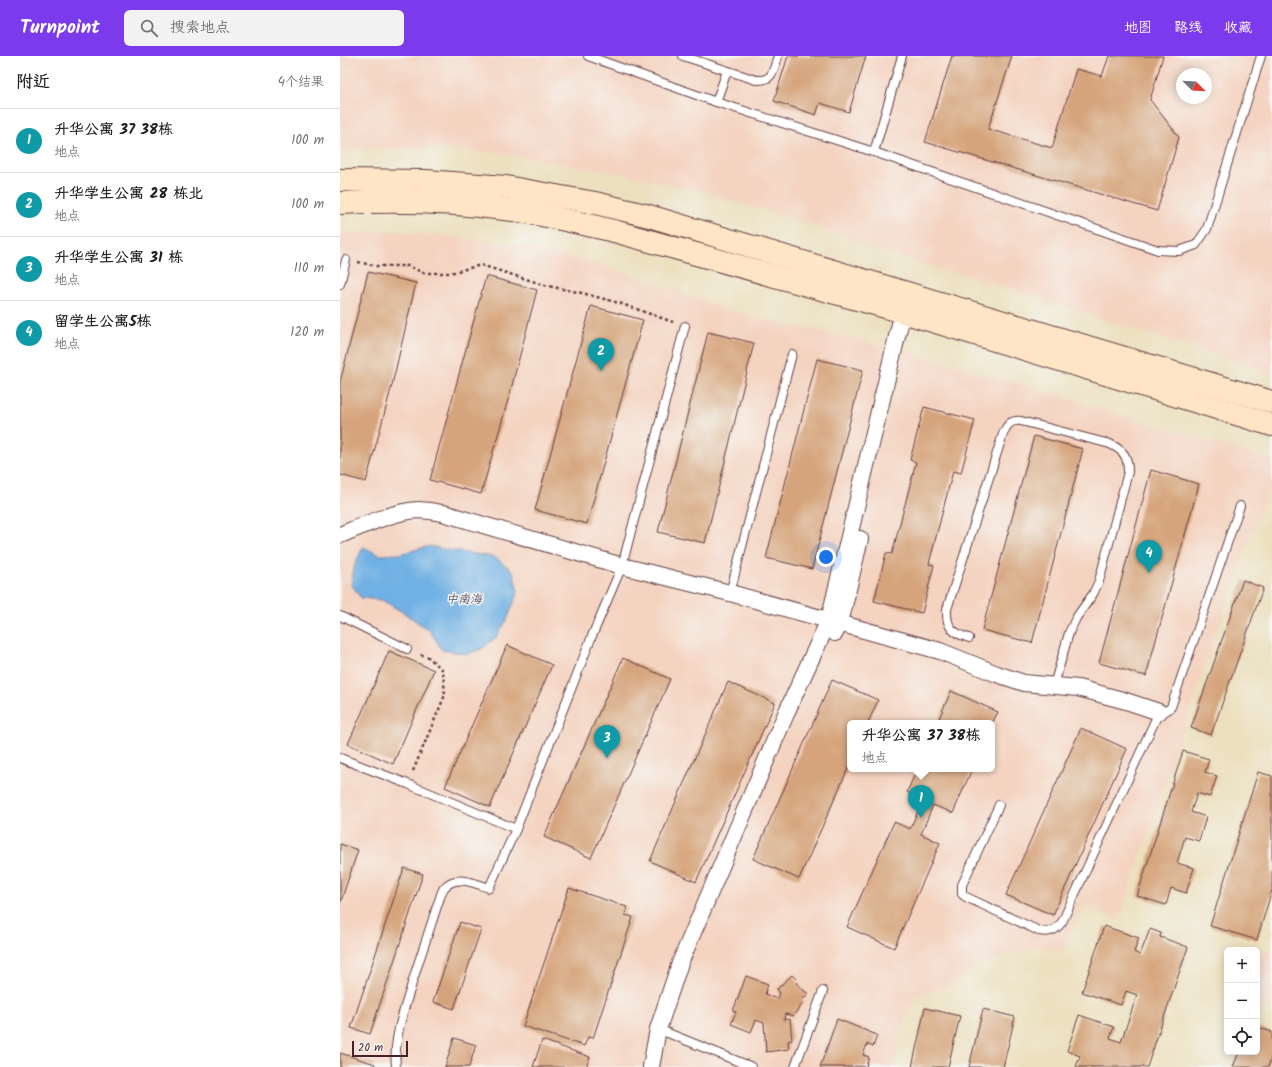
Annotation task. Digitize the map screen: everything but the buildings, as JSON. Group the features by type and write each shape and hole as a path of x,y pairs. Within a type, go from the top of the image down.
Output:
{"main road":[{"path":"340,180 426,181 506,187 587,202 649,216 1272,425"},
{"path":"340,203 400,201 465,206 512,210 570,221 910,304 1272,402"}],"street":[{"path":"650,1067 693,960 798,713 834,622 910,304"},
{"path":"340,535 406,512 418,510 443,513 622,566 730,593 940,651 997,674 1024,683 1054,685 1092,691 1159,712"},
{"path":"662,1067 663,1032"}],"lane":[{"path":"588,56 716,102 874,152 1158,250 1179,251 1196,245 1207,228 1261,56"},
{"path":"683,56 756,80 764,81 770,78 778,56"},
{"path":"874,152 902,56"},
{"path":"716,102 727,71"},
{"path":"340,284 346,260"},
{"path":"396,1067 395,1057 402,1018 444,888 454,881 465,880 489,888 516,828 589,644 622,566 685,326"},
{"path":"730,593 792,354"},
{"path":"969,638 953,631 949,626 946,618 947,609 1003,434 1008,424 1012,421 1021,421 1110,444 1118,448 1125,455 1128,462 1128,472 1099,581 1093,594 1076,618 1069,633 1054,685"},
{"path":"999,805 962,885 962,894 966,898 1040,931 1052,932 1056,930 1062,922 1159,712 1164,712 1171,707 1240,506"},
{"path":"340,616 407,649"},
{"path":"340,758 516,828"},
{"path":"795,1067 823,991"},
{"path":"663,1032 752,1067"}],"path":[{"path":"346,260 376,266 408,266 424,273 450,273 481,265 548,286 619,303 685,326"},
{"path":"407,649 428,657 443,670 445,695 408,784"}],"shaded area":[{"path":"340,56 1272,56 1272,373 975,278 893,255 786,216 704,193 638,177 493,152 411,148 340,149"},
{"path":"396,232 457,237 517,245 584,260 641,278 714,305 778,323 839,335 905,352 1020,384 1272,460 1272,485 1251,536 1180,738 1119,920 1083,904 1064,952 1037,946 977,965 945,988 916,995 897,1037 896,1067 340,1067 340,233"},
{"path":"1272,948 1272,1010 1260,1006 1260,954 1263,955"}],"water":[{"name":"中南海","path":"429,546 494,557 513,571 518,592 508,618 497,636 482,649 467,654 442,650 430,631 406,614 382,600 361,598 351,584 355,564 363,547 380,555 399,554"}],"place":[{"name":"升华学生公寓 28 栋北","path":"601,371"},
{"name":"留学生公寓5栋","path":"1149,573"},
{"name":"升华学生公寓 31 栋","path":"607,758"},
{"name":"升华公寓 37 38栋","path":"921,818"}]}
